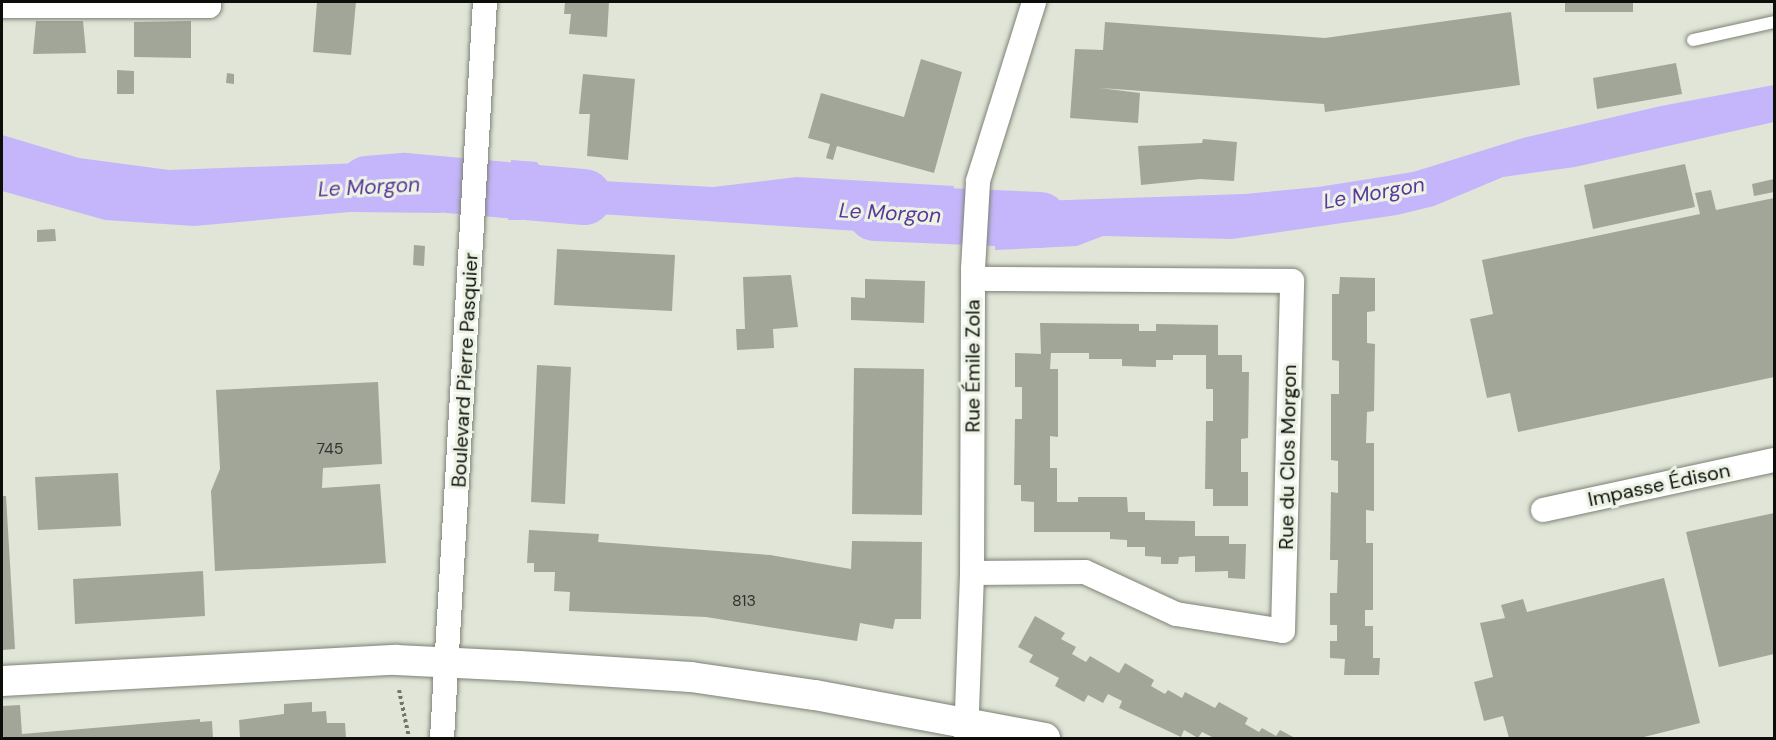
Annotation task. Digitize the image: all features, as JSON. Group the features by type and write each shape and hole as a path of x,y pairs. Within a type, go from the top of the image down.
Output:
{"street":[{"path":"5,5 209,6 209,2"},
{"name":"Boulevard Pierre Pasquier","path":"442,738 450,662 485,2"},
{"name":"Rue Émile Zola","path":"966,732 972,573 973,274 978,181 1034,2"},
{"name":"Rue du Clos Morgon","path":"972,573 1084,572 1176,614 1283,631 1292,281 973,274"},
{"name":"Impasse Édison","path":"1543,510 1774,460"},
{"path":"2,681 396,660 450,662 691,677 815,695 966,732 1045,738"}],"lane":[{"path":"1693,40 1774,22"}],"water":[{"path":"1774,85 1774,122 1575,167 1503,177 1434,206 1397,215 1232,239 1103,236 1077,246 995,250 995,240 976,239 976,195 996,195 1006,202 1245,194 1318,187 1413,172 1523,138 1661,106"},
{"path":"2,135 79,158 169,170 443,160 441,213 350,212 194,226 105,220 2,191"},
{"path":"511,160 537,162 545,173 583,180 713,187 797,177 954,186 950,237 523,209 522,220 508,220"}],"building":[{"path":"317,2 356,2 351,55 313,52"},
{"path":"565,2 609,2 607,37 569,34 571,14 564,14"},
{"path":"1565,2 1633,2 1633,12 1565,12"},
{"path":"1511,12 1520,85 1325,112 1324,104 1100,88 1140,93 1138,123 1070,118 1075,49 1103,50 1105,22 1325,38"},
{"path":"36,21 83,21 86,53 33,54"},
{"path":"191,21 191,58 134,57 134,22"},
{"path":"921,59 962,72 934,173 837,146 833,160 826,158 830,144 808,138 821,93 904,117"},
{"path":"1676,63 1682,94 1597,109 1593,78"},
{"path":"117,70 134,71 134,94 117,94"},
{"path":"227,73 234,74 234,84 226,83"},
{"path":"583,74 635,79 628,160 587,156 590,114 579,114"},
{"path":"1203,139 1237,142 1234,181 1200,179 1141,185 1138,146 1202,143"},
{"path":"1685,164 1695,207 1593,229 1584,185"},
{"path":"1774,179 1774,192 1754,196 1752,184"},
{"path":"1711,190 1716,210 1774,198 1774,377 1518,432 1510,393 1487,398 1470,319 1493,314 1482,260 1700,214 1695,193"},
{"path":"55,229 56,241 37,242 37,230"},
{"path":"414,245 425,246 424,266 413,265"},
{"path":"557,249 675,255 672,311 554,305"},
{"path":"791,275 798,327 773,329 774,348 737,350 736,329 745,329 743,277"},
{"path":"1340,277 1375,278 1375,311 1367,312 1367,343 1375,344 1374,411 1367,412 1366,443 1374,443 1374,511 1366,510 1366,543 1373,543 1373,610 1365,610 1365,626 1373,626 1373,658 1380,658 1379,675 1344,675 1345,659 1330,658 1330,641 1337,641 1337,625 1330,625 1330,593 1337,593 1338,560 1330,560 1331,492 1338,493 1338,461 1331,460 1331,394 1339,394 1339,361 1332,360 1332,294 1339,294"},
{"path":"865,279 925,281 924,323 851,320 851,297 865,298"},
{"path":"1040,323 1139,324 1139,331 1156,331 1156,324 1218,325 1218,355 1242,355 1242,372 1249,372 1248,438 1241,439 1241,472 1248,472 1248,506 1213,506 1213,489 1205,489 1206,421 1213,421 1213,389 1206,389 1206,355 1173,355 1173,360 1156,360 1156,367 1122,366 1122,359 1089,359 1089,353 1051,353 1050,369 1058,369 1058,437 1050,436 1050,468 1057,468 1057,502 1078,502 1078,497 1127,497 1128,512 1145,512 1145,520 1195,521 1195,536 1229,536 1229,544 1246,544 1245,579 1228,578 1228,571 1195,572 1195,556 1179,557 1178,564 1161,564 1161,557 1145,556 1145,547 1127,547 1127,540 1110,539 1110,532 1034,532 1034,502 1021,501 1021,485 1014,485 1015,419 1022,419 1022,387 1015,387 1015,353 1041,354"},
{"path":"537,365 571,367 565,504 531,502"},
{"path":"854,368 924,369 922,515 852,514"},
{"path":"378,382 382,464 323,468 322,488 380,484 386,563 215,571 211,491 220,469 216,390"},
{"path":"118,473 121,526 38,530 35,477"},
{"path":"2,496 6,496 15,649 2,650"},
{"path":"1774,513 1774,654 1719,667 1686,532"},
{"path":"529,530 599,534 598,542 770,555 851,569 852,541 922,542 921,619 895,619 893,629 860,623 857,641 706,617 569,611 570,592 554,591 555,572 534,572 534,563 527,563"},
{"path":"203,571 205,616 75,624 73,579"},
{"path":"1664,578 1700,723 1640,738 1509,738 1503,716 1484,721 1474,682 1493,677 1480,623 1505,618 1501,605 1523,599 1527,612"},
{"path":"1035,616 1065,633 1061,639 1076,647 1072,654 1086,662 1090,656 1119,673 1125,663 1154,680 1151,686 1165,694 1168,690 1182,698 1185,692 1215,708 1219,702 1248,718 1245,724 1259,732 1262,728 1276,736 1280,730 1295,738 1214,738 1202,732 1198,738 1184,730 1181,737 1119,708 1122,701 1108,694 1103,703 1088,695 1084,702 1055,686 1059,678 1029,662 1033,655 1018,647"},
{"path":"312,702 312,712 326,711 327,723 345,723 346,738 240,738 239,720 284,714 284,704"},
{"path":"20,705 22,734 200,719 200,722 212,721 213,738 6,738 2,736 2,706"}],"waterway":[{"name":"Le Morgon","path":"367,184 404,181 584,197"},
{"name":"Le Morgon","path":"875,213 1040,220"}]}
